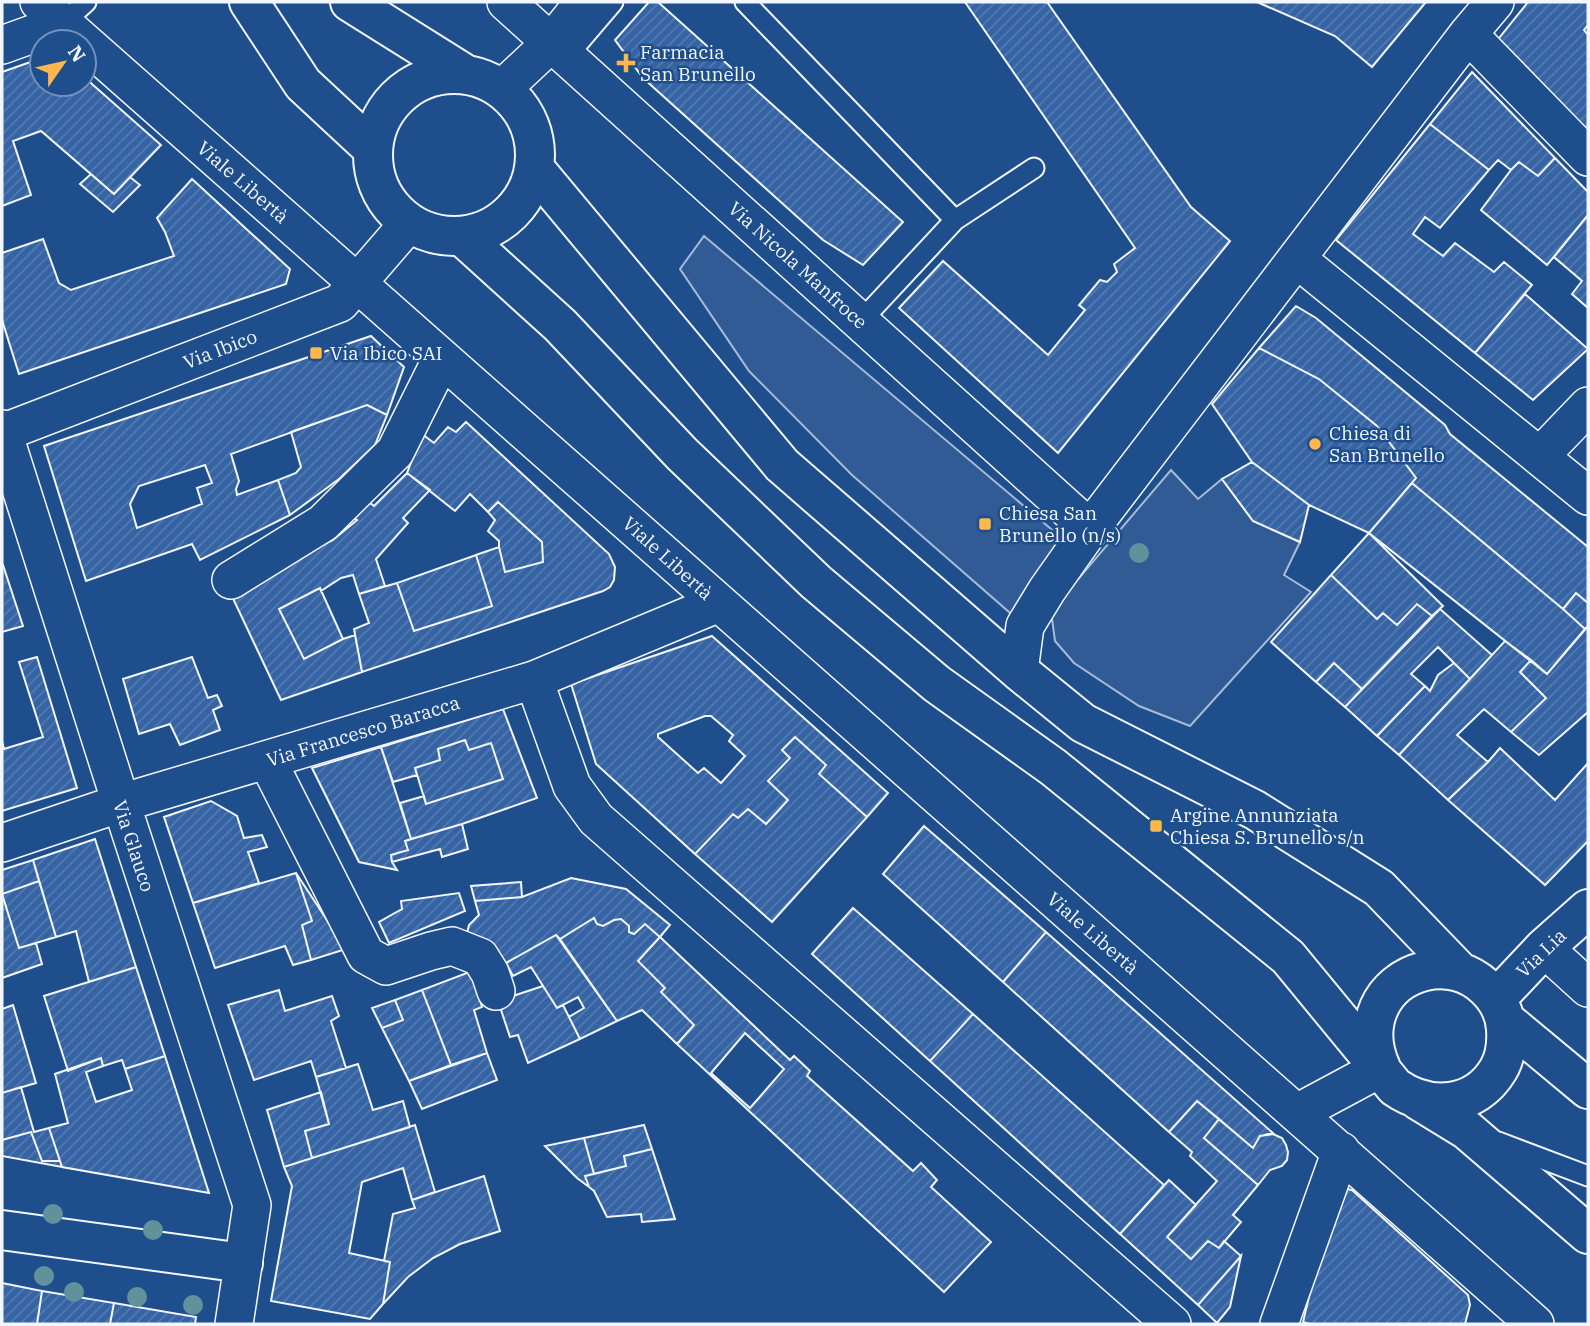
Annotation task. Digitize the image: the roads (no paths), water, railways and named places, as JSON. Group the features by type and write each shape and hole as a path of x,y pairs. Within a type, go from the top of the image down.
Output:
{"street":[{"path":"249,2 303,84 373,149"},
{"path":"350,2 466,74 484,79 502,89 518,105 530,124 535,146 535,169 526,194 510,215 488,230 463,237 435,234 409,223 393,208 381,191 374,170 373,149 379,123 394,100 414,84 438,75 466,74"},
{"name":"Via Nicola Manfroce","path":"506,2 1090,529"},
{"path":"502,89 559,49 584,2"},
{"path":"1018,671 1026,626 1047,590 1090,529 1495,2"},
{"path":"2,44 63,9"},
{"name":"Viale Libertà","path":"63,9 442,358 1535,1324"},
{"path":"1468,34 1588,157"},
{"path":"535,169 782,465 1018,671 1083,723 1255,810 1379,888 1460,972"},
{"name":"Via Ibico","path":"2,431 341,303 409,223"},
{"path":"463,237 560,325 682,454 816,582 937,684 1053,767 1287,957 1395,1087 1467,1130 1588,1234"},
{"path":"1297,259 1588,496"},
{"path":"231,580 323,523 395,452 442,358"},
{"path":"1539,456 1588,406"},
{"name":"Via Glauco","path":"2,431 252,1205 234,1324"},
{"name":"Via Francesco Baracca","path":"2,843 121,803 534,680 719,603"},
{"path":"534,680 572,786 596,819 1172,1324"},
{"path":"267,760 366,954 386,966 452,946 480,957 491,972 496,991"},
{"name":"Via Lia","path":"1501,1009 1544,948 1588,909"},
{"path":"1544,948 1588,988"},
{"path":"1381,1068 1373,1046 1374,1022 1380,1004 1404,979 1437,968 1460,972 1480,982 1501,1009 1588,1089"},
{"path":"1416,1099 1451,1102 1473,1095 1493,1078 1505,1055 1507,1044 1501,1009"},
{"path":"1297,1113 1381,1068"},
{"path":"1279,1324 1340,1151"},
{"path":"2,1230 243,1263"}],"lane":[{"path":"559,49 613,2"},
{"path":"745,2 956,220"},
{"path":"860,322 956,220 1034,168"},
{"path":"1467,1130 1588,1176"}],"place":[{"name":"Farmacia San Brunello","path":"626,63"},
{"name":"Via Ibico SAI","path":"316,353"},
{"name":"Chiesa di San Brunello","path":"1315,444"},
{"name":"Chiesa San Brunello (n/s)","path":"985,524"},
{"name":"Argine Annunziata Chiesa S. Brunello s/n","path":"1156,826"}]}
